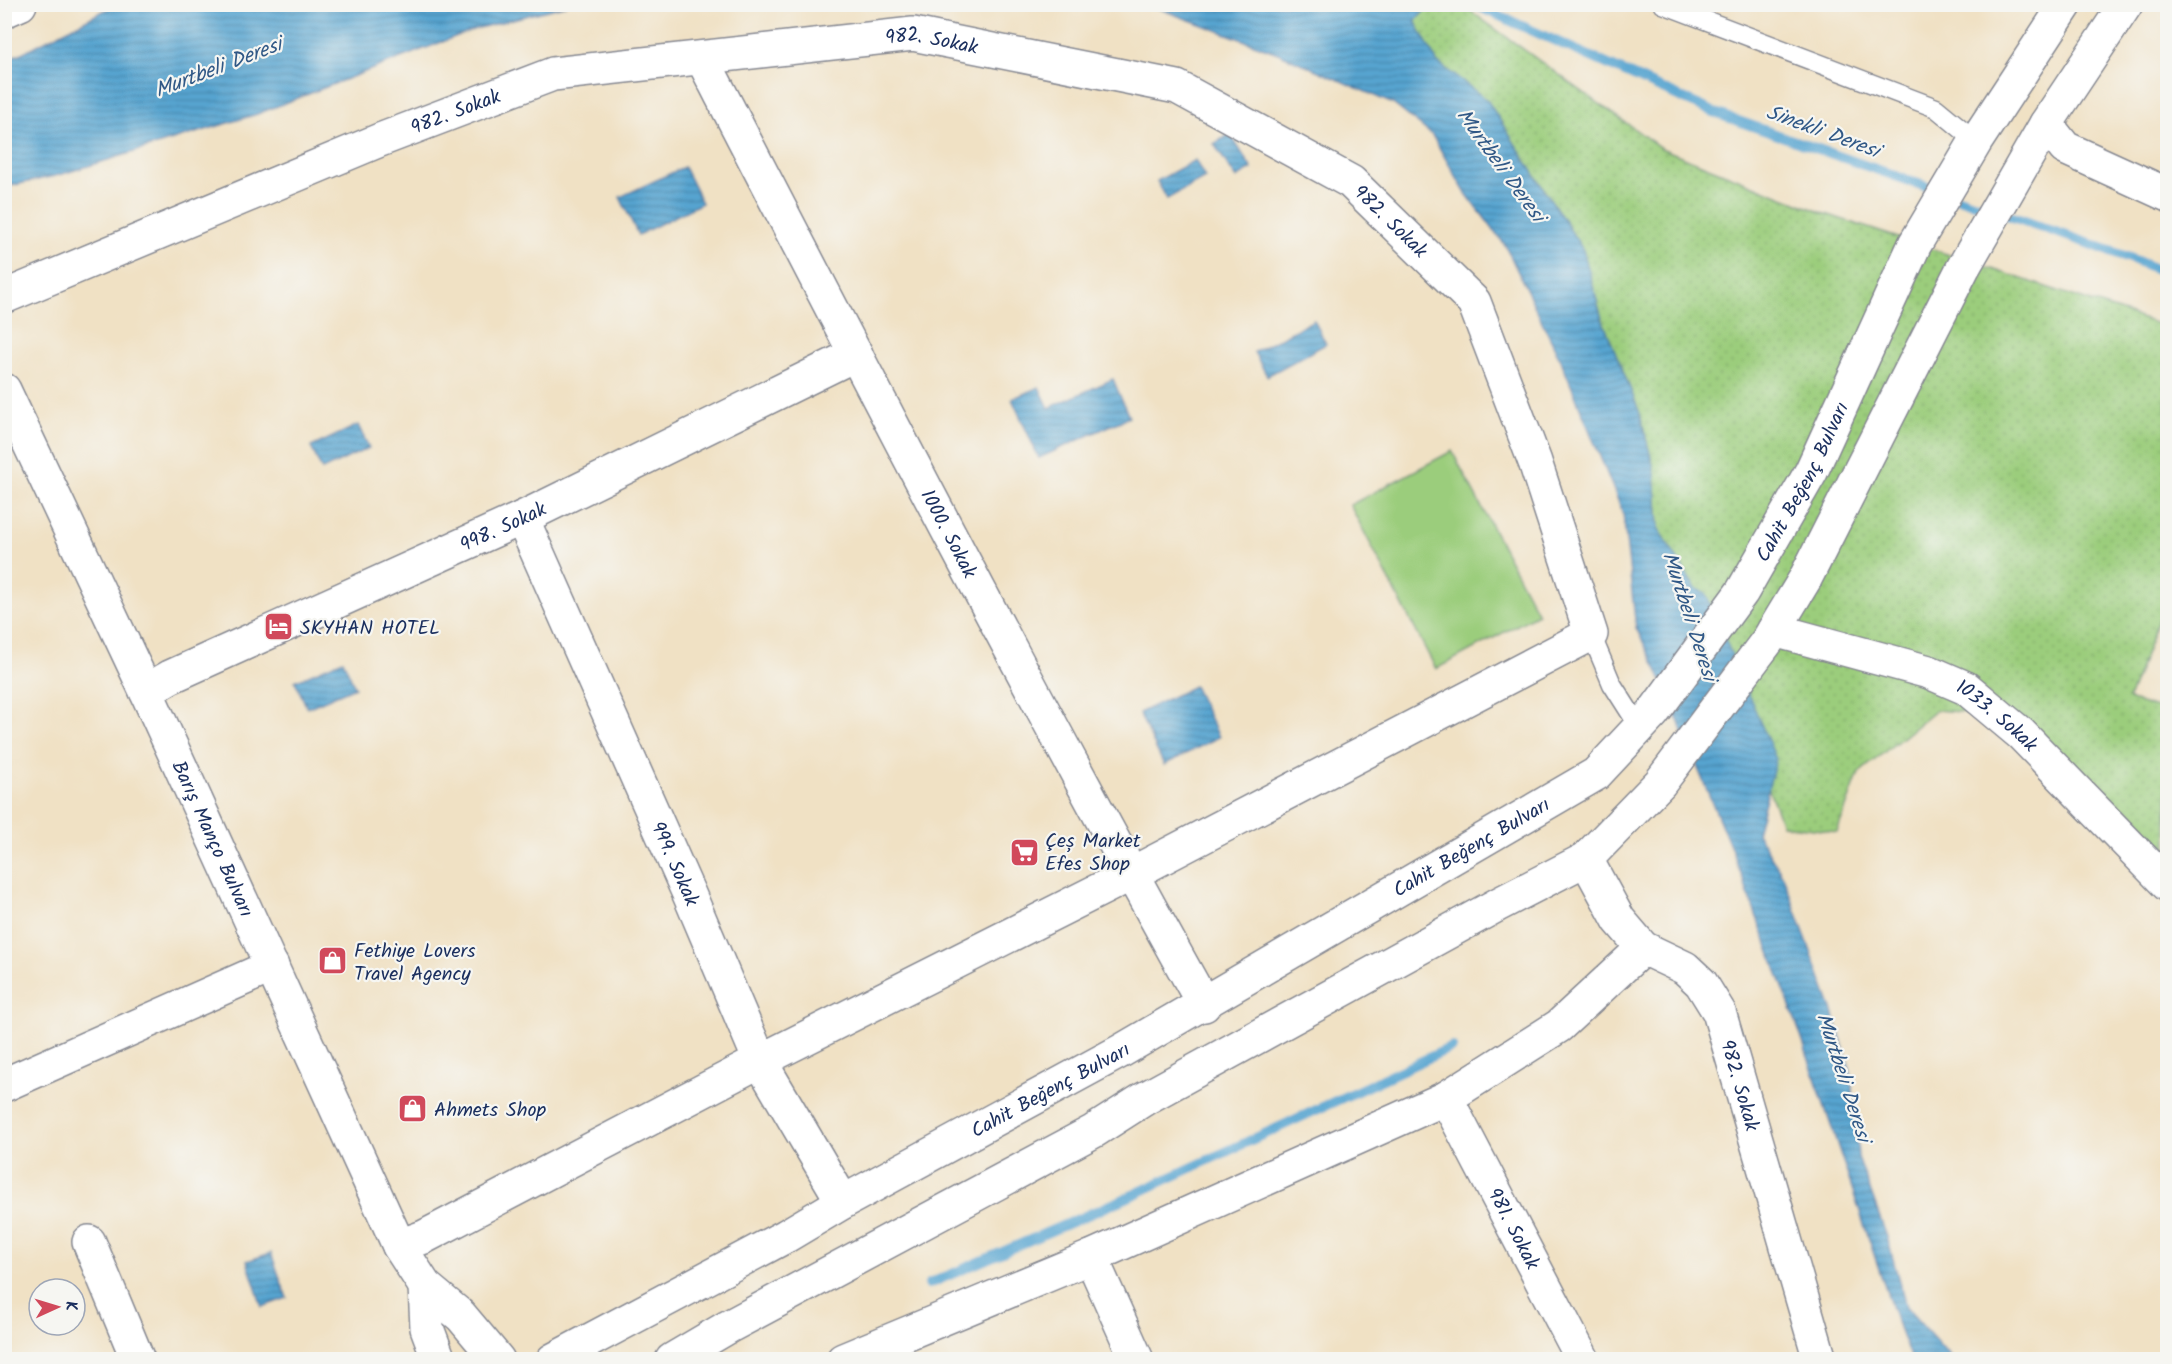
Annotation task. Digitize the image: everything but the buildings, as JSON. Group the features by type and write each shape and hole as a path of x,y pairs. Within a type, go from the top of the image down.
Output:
{"street":[{"path":"4,11 20,4"},
{"name":"Cahit Beğenç Bulvarı","path":"553,1359 776,1241 1203,1005 1596,774 1647,721 1742,592 1811,472 1916,243 1970,151 2066,4"},
{"path":"672,1359 1094,1131 1144,1099 1488,909 1586,859 1660,783 1771,635 1805,579 1963,267 2046,124 2126,4"},
{"name":"982. Sokak","path":"4,297 380,140 553,74 913,34 1178,87 1351,182 1474,302 1534,462 1591,634"},
{"name":"1000. Sokak","path":"702,58 1131,874 1203,1005"},
{"path":"2046,124 2065,148 2168,195"},
{"name":"998. Sokak","path":"146,691 170,677 522,518 856,354"},
{"name":"Barış Manço Bulvarı","path":"4,390 146,691 399,1246 425,1286 461,1316 498,1359"},
{"name":"999. Sokak","path":"522,518 685,884 760,1061 843,1202"},
{"path":"399,1246 424,1237 760,1061 1131,874 1591,634"},
{"name":"1033. Sokak","path":"1771,635 1929,672 1966,688 2021,734 2168,885"},
{"name":"982. Sokak","path":"1586,859 1619,920 1643,948 1685,968 1701,983 1719,1012 1820,1359"},
{"path":"843,1359 1091,1257 1446,1098 1559,1026 1643,948"},
{"path":"4,1085 272,966"},
{"name":"981. Sokak","path":"1446,1098 1583,1359"},
{"path":"89,1242 138,1359"},
{"path":"1091,1257 1137,1359"},
{"path":"425,1286 427,1328 439,1359"}],"lane":[{"path":"1663,4 1936,108 1970,151"},
{"path":"1591,634 1612,684 1647,721"}],"green space":[{"path":"1430,5 1462,5 1661,148 1823,213 2167,327 2167,597 2128,699 2167,711 2167,855 2007,716 1936,710 1859,773 1837,832 1782,825 1695,588 1659,529 1655,473 1639,411 1602,319 1583,250 1487,100 1437,62 1415,21"},
{"path":"1452,451 1538,614 1436,669 1350,505"}],"water":[{"name":"Murtbeli Deresi","path":"115,5 567,5 475,29 257,114 59,175 5,187 5,59 20,54"},
{"name":"Murtbeli Deresi","path":"1149,5 1430,5 1415,21 1437,62 1487,100 1583,250 1602,319 1639,411 1655,473 1659,529 1695,588 1706,594 1776,759 1757,833 1784,878 1833,1012 1852,1076 1858,1157 1887,1237 1906,1307 1952,1359 1911,1359 1800,1033 1733,853 1658,672 1636,628 1623,513 1562,363 1505,245 1465,192 1432,135 1393,104 1278,53"},
{"path":"1230,134 1252,169 1236,178 1214,144"},
{"path":"1195,160 1205,178 1167,199 1157,181"},
{"path":"684,167 702,203 638,235 620,197"},
{"path":"1314,320 1326,344 1267,376 1254,352"},
{"path":"1113,379 1129,417 1039,458 1012,399 1039,387 1049,408"},
{"path":"358,425 369,448 322,470 311,447"},
{"path":"343,660 355,687 307,708 295,681"},
{"path":"1194,686 1219,737 1164,765 1139,713"},
{"path":"271,1253 287,1298 262,1307 247,1261"}],"waterway":[{"name":"Sinekli Deresi","path":"1473,4 1718,114 2130,258 2168,274"},
{"path":"929,1284 1124,1199 1452,1047"}],"place":[{"name":"SKYHAN HOTEL","path":"279,627"},
{"name":"Çeș Market Efes Shop","path":"1024,852"},
{"name":"Fethiye Lovers Travel Agency","path":"333,961"},
{"name":"Ahmets Shop","path":"413,1109"}]}
